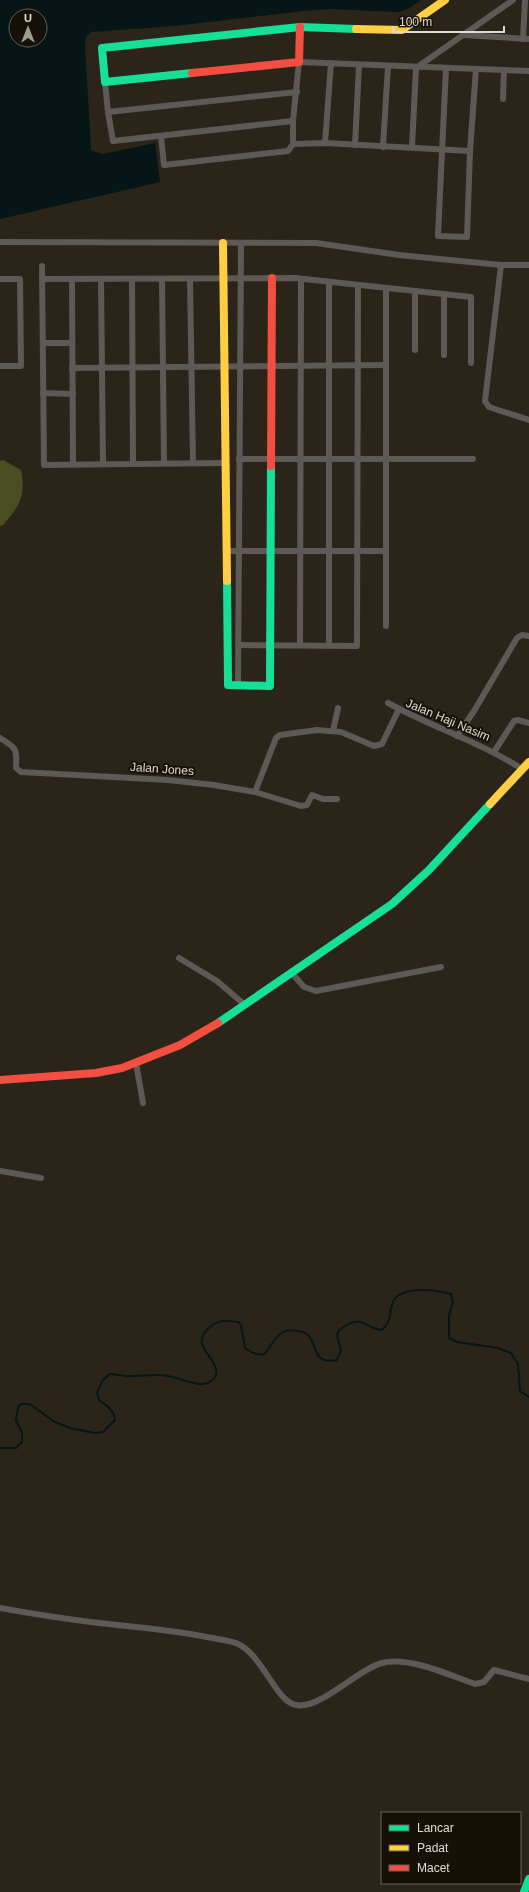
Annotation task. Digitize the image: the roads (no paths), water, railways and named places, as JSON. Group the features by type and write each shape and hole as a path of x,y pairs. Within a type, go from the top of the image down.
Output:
{"street":[{"path":"293,121 113,141 108,112 102,48 300,27 402,30 445,0"},
{"path":"416,68 513,0"},
{"path":"464,35 526,39 525,0"},
{"path":"161,136 164,165 288,151 293,144 293,121 297,92 300,27"},
{"path":"105,82 299,62 416,68 529,71"},
{"path":"325,143 331,63"},
{"path":"355,145 358,65"},
{"path":"383,147 388,66"},
{"path":"412,147 416,68"},
{"path":"446,68 438,236 467,237 470,151 476,69"},
{"path":"503,99 504,70"},
{"path":"108,112 297,92"},
{"path":"293,144 325,143 470,151"},
{"path":"0,242 316,243 399,255 502,265 529,265"},
{"path":"223,242 228,684 238,685 270,686 272,278"},
{"path":"238,685 241,242"},
{"path":"502,265 485,401 489,407 529,420"},
{"path":"42,266 44,465 225,463"},
{"path":"0,279 20,279 21,366 0,366"},
{"path":"42,279 301,279 471,297 471,362"},
{"path":"72,279 73,464"},
{"path":"101,279 103,464"},
{"path":"132,279 133,464"},
{"path":"162,279 164,463"},
{"path":"190,279 193,463"},
{"path":"300,646 301,279"},
{"path":"328,282 329,646"},
{"path":"238,645 357,646 358,285"},
{"path":"386,288 386,626"},
{"path":"415,291 415,350"},
{"path":"444,294 444,355"},
{"path":"43,343 72,343"},
{"path":"72,368 386,365"},
{"path":"43,394 73,394"},
{"path":"239,459 473,459"},
{"path":"226,551 386,551"},
{"path":"457,736 474,711 517,638 522,635 529,636"},
{"path":"388,703 399,709"},
{"path":"333,731 338,708"},
{"name":"Jalan Haji Nasim","path":"255,792 276,738 280,735 317,730 333,731 346,733 374,746 378,746 382,744 399,709 494,752 522,769"},
{"path":"494,752 514,721 518,720 529,723"},
{"name":"Jalan Jones","path":"0,738 17,751 16,768 21,772 214,784 255,792 301,806 307,805 312,795 325,799 337,799"},
{"path":"0,1080 96,1073 122,1068 193,1038 245,1005 291,972 374,918 405,893 429,870 529,762"},
{"path":"179,958 217,981 245,1005"},
{"path":"291,972 304,987 316,991 441,967"},
{"path":"136,1063 143,1103"},
{"path":"0,1171 41,1178"},
{"path":"0,1608 66,1619 180,1632 233,1642 244,1647 253,1655 285,1699 297,1705 314,1702 378,1664 389,1662 418,1665 475,1684 484,1682 494,1670 529,1679"},
{"path":"524,1892 529,1879"}],"waterway":[{"path":"0,1448 16,1448 22,1442 22,1433 16,1420 18,1407 21,1404 30,1404 53,1421 70,1428 94,1433 103,1432 115,1420 111,1411 99,1400 97,1392 103,1380 110,1374 125,1376 163,1375 200,1384 210,1382 215,1378 216,1368 204,1348 202,1340 205,1332 218,1322 238,1322 241,1325 245,1348 253,1353 263,1355 280,1334 285,1331 295,1330 305,1333 310,1337 317,1354 321,1358 327,1361 337,1360 341,1351 337,1337 340,1330 345,1326 356,1322 361,1322 376,1329 382,1330 388,1323 393,1302 397,1297 403,1293 419,1290 437,1291 451,1294 453,1302 449,1315 449,1338 457,1342 498,1348 511,1353 518,1364 520,1391 529,1397"}]}
